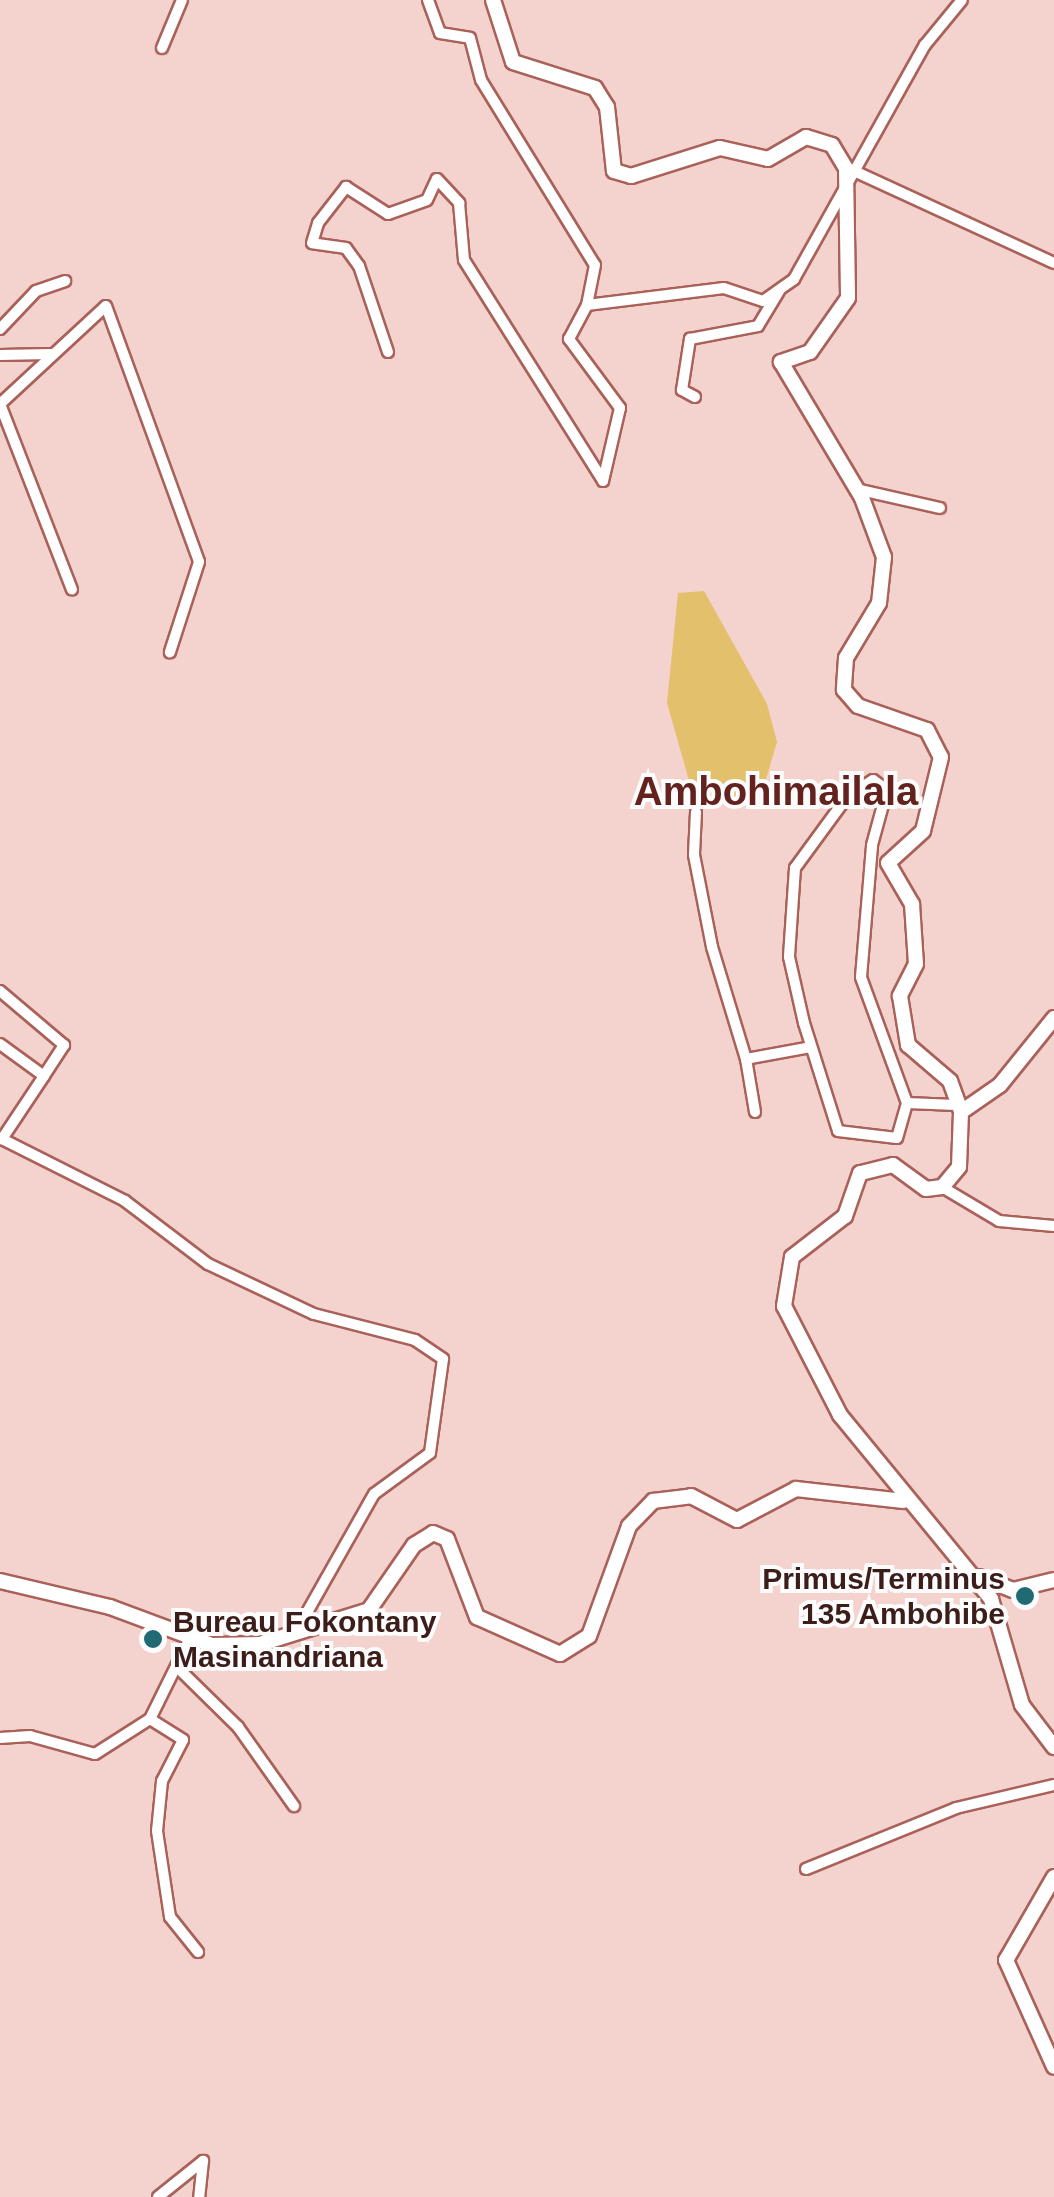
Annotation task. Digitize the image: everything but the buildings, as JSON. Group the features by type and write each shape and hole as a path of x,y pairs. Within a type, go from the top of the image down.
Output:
{"street":[{"path":"162,48 182,0"},
{"path":"388,352 359,266 346,248 312,242 318,223 346,188 388,214 427,200 437,179 459,203 464,260 603,481 620,408 569,339 587,305 595,264 481,80 470,38 440,33 428,0"},
{"path":"493,0 513,62 595,88 607,106 614,171 631,176 720,148 768,159 806,137 832,144 851,177 848,298 810,352 781,362 856,488 884,557 884,584 846,658 844,690 858,706 927,730 941,757 923,831 888,863 912,904 916,964 900,996 908,1045 950,1081 959,1108 958,1167 942,1187"},
{"path":"497,19 504,0"},
{"path":"695,397 682,390 690,338 758,326 962,0"},
{"path":"851,177 1054,262"},
{"path":"0,329 36,291 64,281"},
{"path":"587,305 724,288 763,301 779,290"},
{"path":"72,590 0,404 106,306 199,562 170,652"},
{"path":"0,355 50,354"},
{"path":"856,488 940,508"},
{"path":"872,780 886,790 872,845 862,976 907,1102 897,1138 838,1131 811,1047 789,956 795,868 846,797 872,780"},
{"path":"696,812 708,929 733,1038 746,1058 756,1112"},
{"path":"0,990 64,1045 1,1139 125,1200 208,1264 314,1314 415,1340 443,1358 430,1453 374,1494 297,1630"},
{"path":"907,1102 959,1108 1000,1085 1054,1018"},
{"path":"0,1044 44,1076"},
{"path":"746,1058 811,1047"},
{"path":"1054,1226 998,1221 942,1187 926,1189 893,1166 868,1167 845,1216 785,1270 791,1326 903,1501 971,1573 1002,1623 1030,1724 1054,1747"},
{"path":"0,1582 190,1638 236,1647 369,1610 414,1544 433,1534 447,1539 477,1617 544,1652 568,1653 595,1626 629,1526 652,1502 691,1496 737,1520 796,1489 903,1501"},
{"path":"971,1573 1007,1590 1054,1580"},
{"path":"0,1738 30,1736 94,1754 150,1720 165,1677 179,1669 190,1638"},
{"path":"179,1669 238,1727 294,1806"},
{"path":"150,1720 183,1740 162,1781 157,1831 170,1917 198,1952"},
{"path":"806,1869 956,1808 1054,1785"},
{"path":"1054,1877 1006,1960 1054,2067"},
{"path":"158,2197 202,2161 199,2197"}],"shaded area":[{"path":"704,591 767,704 777,742 766,779 744,800 694,798 667,703 678,593"}],"place":[{"name":"Primus/Terminus 135 Ambohibe","path":"1025,1596"},
{"name":"Bureau Fokontany Masinandriana","path":"153,1639"}],"district":[{"name":"Ambohimailala","path":"776,791"}]}
